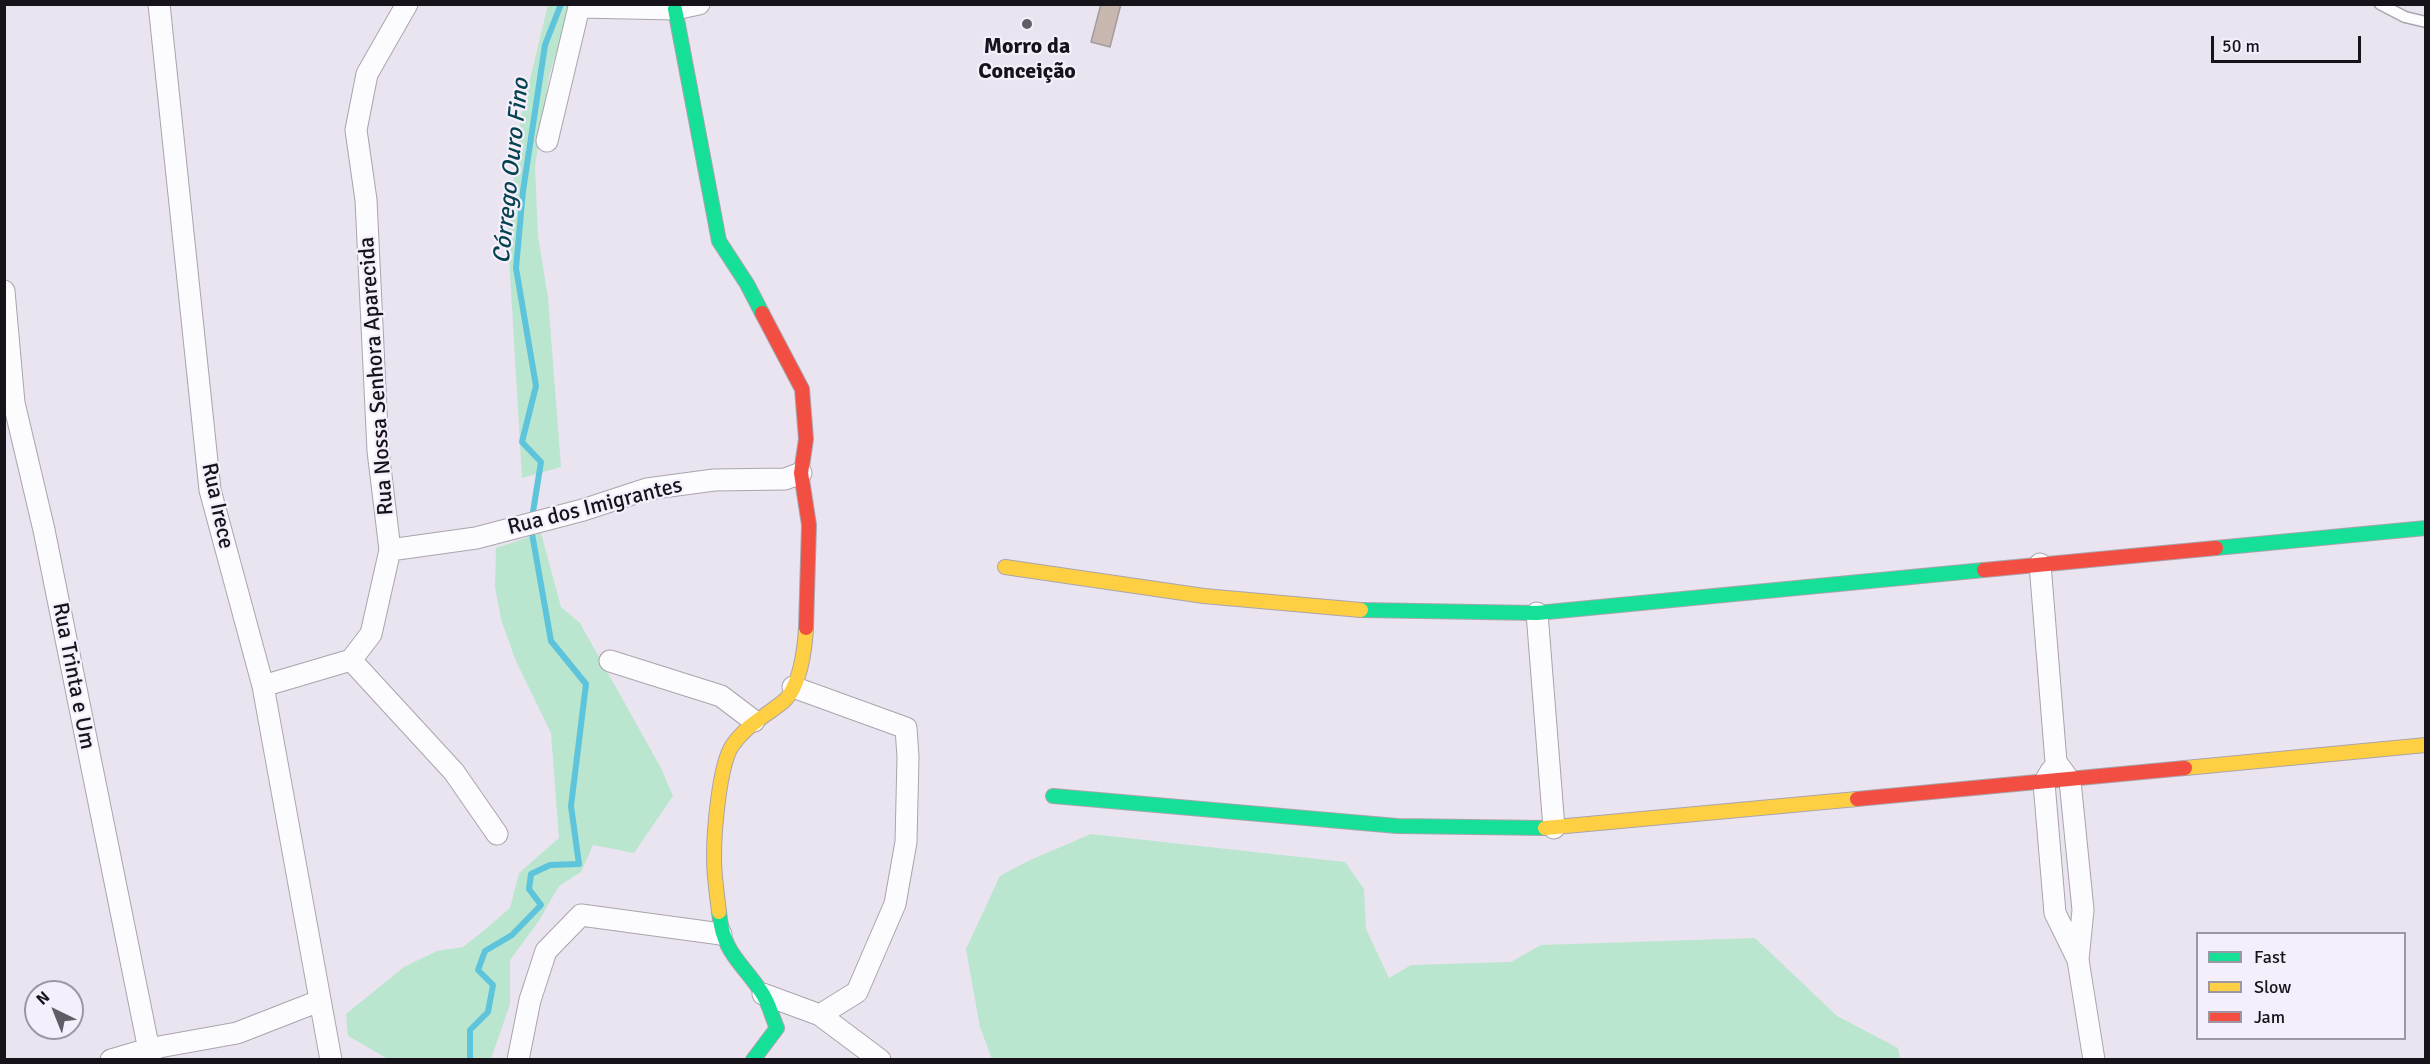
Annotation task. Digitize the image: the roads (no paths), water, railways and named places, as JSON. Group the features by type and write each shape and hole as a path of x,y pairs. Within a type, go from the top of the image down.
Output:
{"street":[{"name":"Rua Irece","path":"159,4 210,490 263,686 331,1059"},
{"name":"Rua Nossa Senhora Aparecida","path":"351,660 371,634 390,550 378,452 366,200 357,130 367,74 407,4"},
{"path":"547,141 579,7 675,9 699,4"},
{"path":"675,9 719,241 747,284 802,389 806,439 801,473 809,525 806,643 798,676 786,699 754,721 732,746 722,770 714,858 721,934 740,966 763,994 777,1028 753,1059"},
{"name":"Rua Trinta e Um","path":"4,291 14,403 48,553 150,1054"},
{"name":"Rua dos Imigrantes","path":"390,550 476,537 545,520 647,489 714,480 785,479 801,473"},
{"path":"1005,567 1199,595 1323,608 1425,613 1537,613 2426,528"},
{"path":"2040,564 2056,762 2070,780 2083,910 2078,960 2094,1059"},
{"path":"1537,613 1554,828"},
{"path":"263,686 351,660 454,772 497,834"},
{"path":"610,662 721,696 754,721"},
{"path":"793,687 906,728 908,757 906,842 895,904 856,992 820,1016"},
{"path":"1053,796 1397,826 1554,828 2426,745"},
{"path":"2056,762 2044,783 2055,914 2078,960"},
{"path":"518,1059 530,1000 546,951 581,915 721,934"},
{"path":"763,994 820,1016 880,1059"},
{"path":"111,1059 150,1054 237,1034 319,1001"}],"lane":[{"path":"2380,4 2405,17 2426,22"}],"waterway":[{"name":"Córrego Ouro Fino","path":"532,518 541,462 522,442 536,386 516,268 523,191 545,45 561,4"},
{"name":"Córrego Ouro Fino","path":"470,1060 470,1030 488,1012 493,985 478,970 485,951 512,935 541,905 529,889 531,874 550,865 579,864 571,806 586,684 551,641 531,528"}],"place":[{"name":"Morro da Conceição","path":"1027,24"}]}
